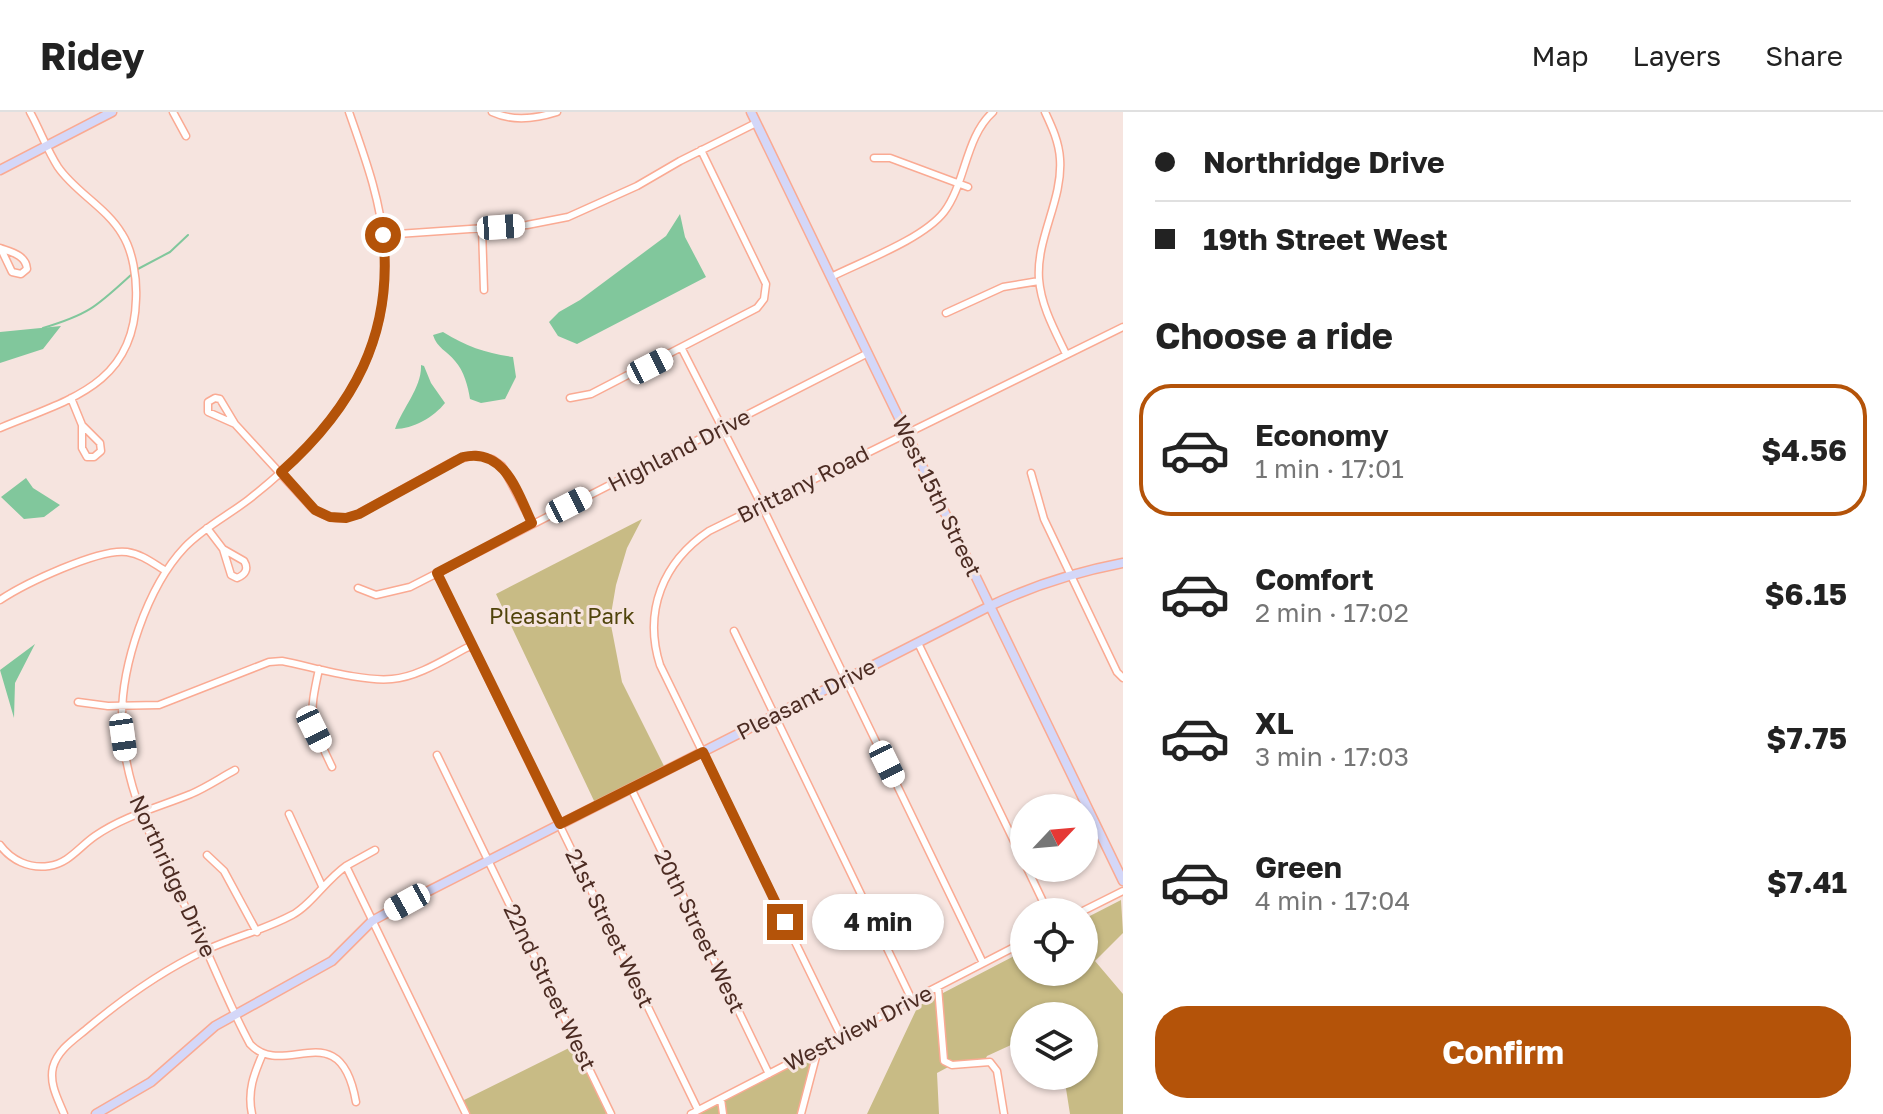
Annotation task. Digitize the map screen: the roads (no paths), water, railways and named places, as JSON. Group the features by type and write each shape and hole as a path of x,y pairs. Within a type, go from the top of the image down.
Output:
{"street":[{"path":"0,428 71,398 104,378 123,355 135,327 136,295 130,251 123,235 59,168 30,112"},
{"path":"0,170 112,112"},
{"path":"173,112 186,136"},
{"name":"Northridge Drive","path":"263,1053 250,1044 140,812 127,765 122,706 137,637 166,571 185,547 247,501 310,445 334,418 362,372 382,302 385,275 383,235 368,168 349,112"},
{"path":"492,112 505,118 519,119 557,112"},
{"name":"West 15th Street","path":"751,112 1123,881"},
{"path":"831,277 928,229 945,210 976,136 993,112"},
{"path":"1045,112 1054,132 1060,159 1058,181 1040,247 1039,281 1044,305 1066,354"},
{"path":"383,235 527,225 568,217 637,186 756,123"},
{"path":"570,398 591,394 682,349 757,308 764,299 766,284 701,150"},
{"path":"874,158 890,158 968,187"},
{"path":"482,228 484,290"},
{"path":"1,249 22,257 28,265 24,272 12,272 1,249"},
{"path":"946,313 1003,287 1039,281"},
{"name":"Brittany Road","path":"841,1036 660,665 654,642 655,607 664,580 681,553 709,531 1123,327"},
{"path":"682,349 761,504 983,963"},
{"name":"Highland Drive","path":"358,588 376,595 410,587 868,353"},
{"path":"71,398 82,425 101,446 101,451 94,457 87,457 83,452 82,425"},
{"path":"235,424 210,414 206,408 208,402 220,399 235,424 315,510 336,519 356,515 466,456 481,456 497,462 514,485 532,523"},
{"path":"1031,473 1044,519 1117,672 1123,678"},
{"path":"207,528 223,549 231,575 237,578 244,575 247,567 244,561 223,549"},
{"path":"1,598 38,580 112,552 137,554 166,571"},
{"name":"Pleasant Drive","path":"96,1114 151,1082 215,1026 332,961 372,921 990,606 1033,586 1070,574 1123,563"},
{"name":"21st Street West","path":"437,573 560,824 694,1112"},
{"path":"734,631 912,1000"},
{"path":"918,643 1010,833"},
{"path":"78,702 159,705 269,662 282,661 377,679 394,679 413,674 472,645"},
{"path":"319,669 311,718 332,767"},
{"name":"22nd Street West","path":"437,755 611,1114"},
{"path":"0,845 23,863 52,865 140,812 200,790 235,770"},
{"name":"20th Street West","path":"631,788 769,1074"},
{"path":"289,814 322,886"},
{"path":"64,1114 52,1085 53,1067 61,1051 108,1011 155,977 206,950 257,932 295,914 346,866 375,850"},
{"path":"207,855 224,871 257,932"},
{"path":"346,866 466,1114"},
{"path":"1098,904 1123,891"},
{"name":"Westview Drive","path":"694,1112 1010,949"},
{"path":"938,987 944,1061 952,1065 990,1062 997,1071 1004,1114"},
{"path":"801,1114 818,1049"},
{"path":"252,1114 250,1089 263,1053 275,1056 312,1051 332,1057 349,1074 356,1102"},
{"path":"721,1099 723,1114"}],"waterway":[{"path":"136,270 170,252 188,235"},
{"path":"43,328 92,308 132,274"}],"park label":[{"name":"Pleasant Park","path":"562,616"}]}
